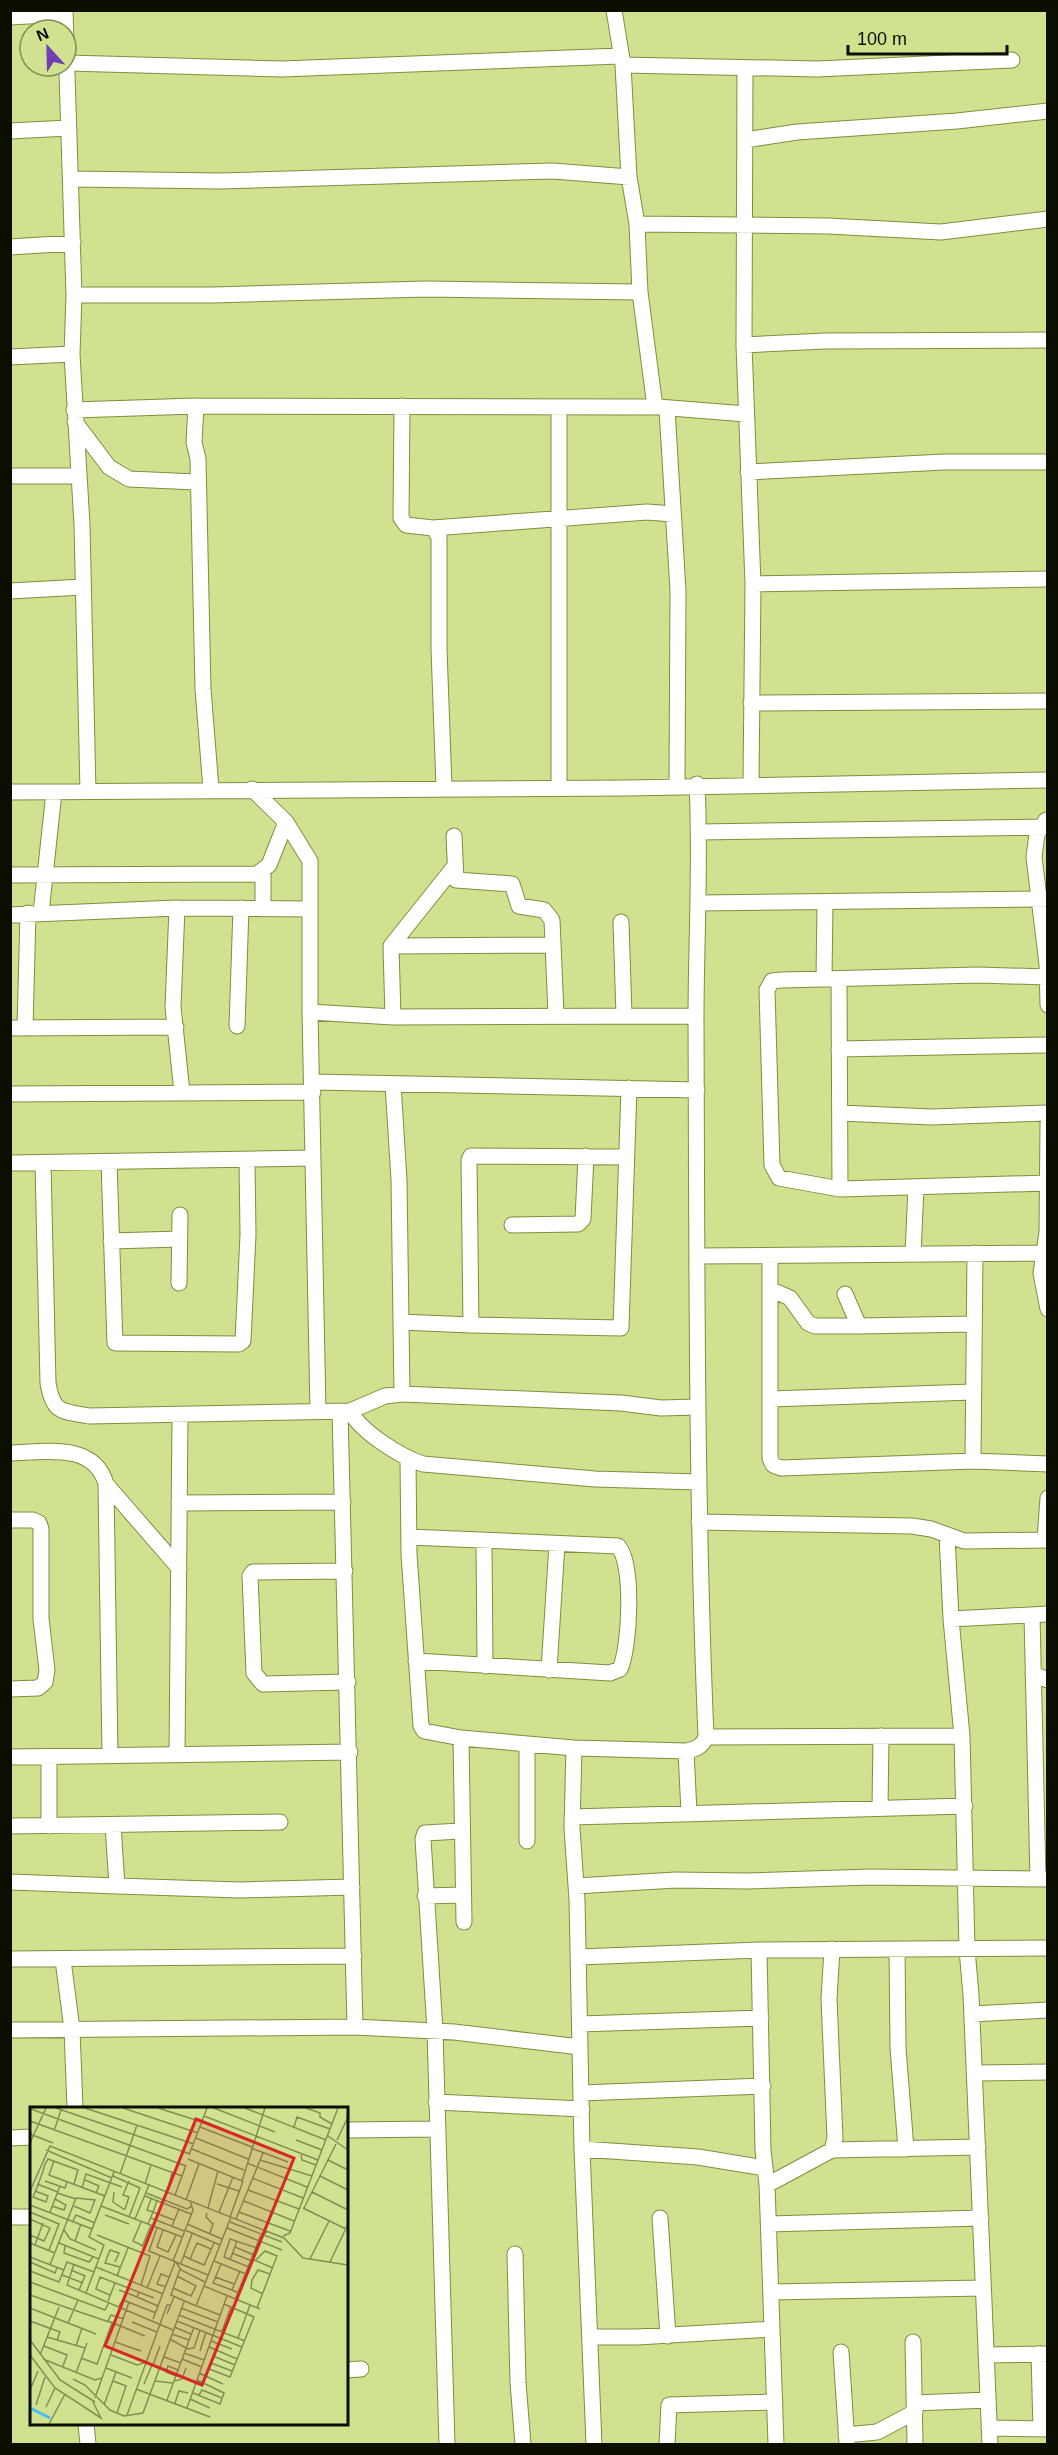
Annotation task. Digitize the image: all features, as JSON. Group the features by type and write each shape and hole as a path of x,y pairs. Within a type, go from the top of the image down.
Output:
{"street":[{"path":"614,10 621,60 629,177 637,224 640,292 661,408 673,514 678,591 677,785"},
{"path":"10,17 65,12"},
{"path":"78,63 282,69 621,60 745,68 817,69 1012,60"},
{"path":"745,68 744,345 753,584 751,784"},
{"path":"68,78 74,295 72,354 79,476 88,792"},
{"path":"744,140 797,132 957,121 1047,111"},
{"path":"10,131 68,128"},
{"path":"71,179 222,181 553,171 629,177"},
{"path":"637,224 745,227 828,226 940,232 1047,219"},
{"path":"10,247 73,243"},
{"path":"74,295 213,295 426,289 640,292"},
{"path":"744,345 825,341 1047,340"},
{"path":"10,357 72,354"},
{"path":"75,416 196,406 661,408 746,414"},
{"path":"196,406 194,442 198,459 196,482 203,621 203,689 211,789"},
{"path":"402,406 401,518 406,525 434,528 647,512 673,514"},
{"path":"559,787 560,408"},
{"path":"75,416 109,467 129,479 196,482"},
{"path":"748,472 944,462 1047,462"},
{"path":"10,476 79,476"},
{"path":"434,528 440,537 439,649 444,787"},
{"path":"753,584 1047,579"},
{"path":"10,591 83,587"},
{"path":"751,703 1047,701"},
{"path":"10,792 1047,780"},
{"path":"408,1460 409,1537 416,1661 424,1731 461,1738 574,1748 686,1751 698,1749 706,1737 698,1482 696,1016 699,832 697,784"},
{"path":"252,789 286,822 310,861 312,1158 318,1411"},
{"path":"54,792 46,874 34,913 18,1028 176,1027"},
{"path":"10,875 257,874 268,865 286,822"},
{"path":"699,832 1045,824"},
{"path":"1045,824 1037,834 1034,857 1044,899 1047,1005"},
{"path":"454,836 454,877 458,881 512,884 519,906 544,910 552,920 556,1014"},
{"path":"393,1017 391,946 454,867"},
{"path":"263,871 263,909"},
{"path":"698,903 1044,899"},
{"path":"825,903 839,1049 840,1189"},
{"path":"10,915 177,908 309,909"},
{"path":"177,908 173,952 176,1027 182,1092"},
{"path":"237,1026 241,908"},
{"path":"621,922 624,1016"},
{"path":"391,946 553,945"},
{"path":"1047,977 978,975 781,980 772,981 767,990 772,1165 779,1178 840,1189 1047,1183"},
{"path":"310,1012 393,1017 556,1014 696,1016"},
{"path":"839,1049 1047,1045"},
{"path":"10,1094 182,1092 393,1084 697,1090"},
{"path":"393,1084 399,1180 402,1394"},
{"path":"401,1322 621,1328 629,1088"},
{"path":"840,1113 930,1117 1047,1113"},
{"path":"1047,1123 1047,1232 1043,1253 1042,1280 1047,1310"},
{"path":"471,1325 469,1160 471,1155 626,1157"},
{"path":"512,1225 578,1224 583,1219 586,1156"},
{"path":"10,1163 312,1158"},
{"path":"109,1162 115,1343 242,1343 248,1235 247,1160"},
{"path":"43,1164 48,1383 51,1401 57,1409 89,1416 345,1411 386,1396 402,1394 621,1403 661,1408 698,1407"},
{"path":"913,1254 916,1187"},
{"path":"179,1283 180,1215"},
{"path":"111,1241 179,1239"},
{"path":"973,1461 975,1253"},
{"path":"698,1256 1043,1253"},
{"path":"770,1256 770,1458 773,1465 781,1468 973,1461 1047,1464"},
{"path":"770,1289 790,1298 808,1323 815,1326 973,1324"},
{"path":"845,1294 853,1319 858,1326"},
{"path":"771,1399 972,1392"},
{"path":"345,1411 408,1460 440,1466 595,1479 698,1482"},
{"path":"345,1411 343,1502 355,2027"},
{"path":"177,1755 180,1415"},
{"path":"10,1453 68,1452 85,1456 103,1472 106,1484 110,1756"},
{"path":"106,1484 179,1568"},
{"path":"699,1522 912,1526 980,1542 1046,1540 1047,1498"},
{"path":"180,1503 343,1502"},
{"path":"10,1520 33,1520 39,1523 41,1529 41,1619 47,1670 45,1682 38,1688 10,1689"},
{"path":"947,1536 951,1619 962,1736 967,1949 975,2073 990,2445"},
{"path":"409,1537 618,1546 626,1559 628,1644 620,1669 610,1673 416,1661"},
{"path":"484,1541 485,1665"},
{"path":"549,1670 557,1544"},
{"path":"345,1571 253,1572 250,1576 254,1673 258,1681 263,1684 348,1682"},
{"path":"951,1619 1047,1614"},
{"path":"576,1886 676,1880 1043,1879 1040,1677 1032,1615"},
{"path":"880,1808 881,1736"},
{"path":"706,1737 962,1736"},
{"path":"461,1738 464,1922"},
{"path":"527,1744 527,1840"},
{"path":"574,1748 572,1818 579,1958 582,2149 594,2445"},
{"path":"686,1751 689,1813"},
{"path":"10,1757 350,1752"},
{"path":"49,1757 49,1826"},
{"path":"572,1818 965,1806"},
{"path":"10,1826 280,1822"},
{"path":"113,1825 117,1886"},
{"path":"447,2445 435,2031 423,1839 425,1833 461,1831"},
{"path":"10,1882 240,1890 352,1887"},
{"path":"425,1896 463,1895"},
{"path":"579,1958 759,1950 1047,1948"},
{"path":"832,1949 829,1999 835,2138 832,2150"},
{"path":"897,1949 898,2048 906,2149"},
{"path":"759,1950 776,2445"},
{"path":"10,1959 354,1956"},
{"path":"63,1960 72,2029 75,2107"},
{"path":"972,2014 1047,2010"},
{"path":"580,2024 761,2018"},
{"path":"10,2030 355,2027 435,2031 580,2047"},
{"path":"975,2073 1047,2072"},
{"path":"581,2093 763,2086"},
{"path":"436,2102 582,2109"},
{"path":"348,2130 437,2128"},
{"path":"10,2138 30,2137"},
{"path":"767,2185 832,2150 978,2147"},
{"path":"582,2149 698,2157 765,2168"},
{"path":"10,2217 30,2217"},
{"path":"660,2218 668,2336"},
{"path":"769,2224 981,2218"},
{"path":"515,2254 518,2383 524,2445"},
{"path":"771,2292 983,2288"},
{"path":"590,2337 668,2336 772,2329"},
{"path":"913,2342 915,2445"},
{"path":"841,2352 847,2440 877,2432 915,2408 988,2400"},
{"path":"986,2355 1043,2354 1044,2429 989,2428"},
{"path":"667,2445 669,2405 775,2402"},
{"path":"86,2425 87,2445"}]}
